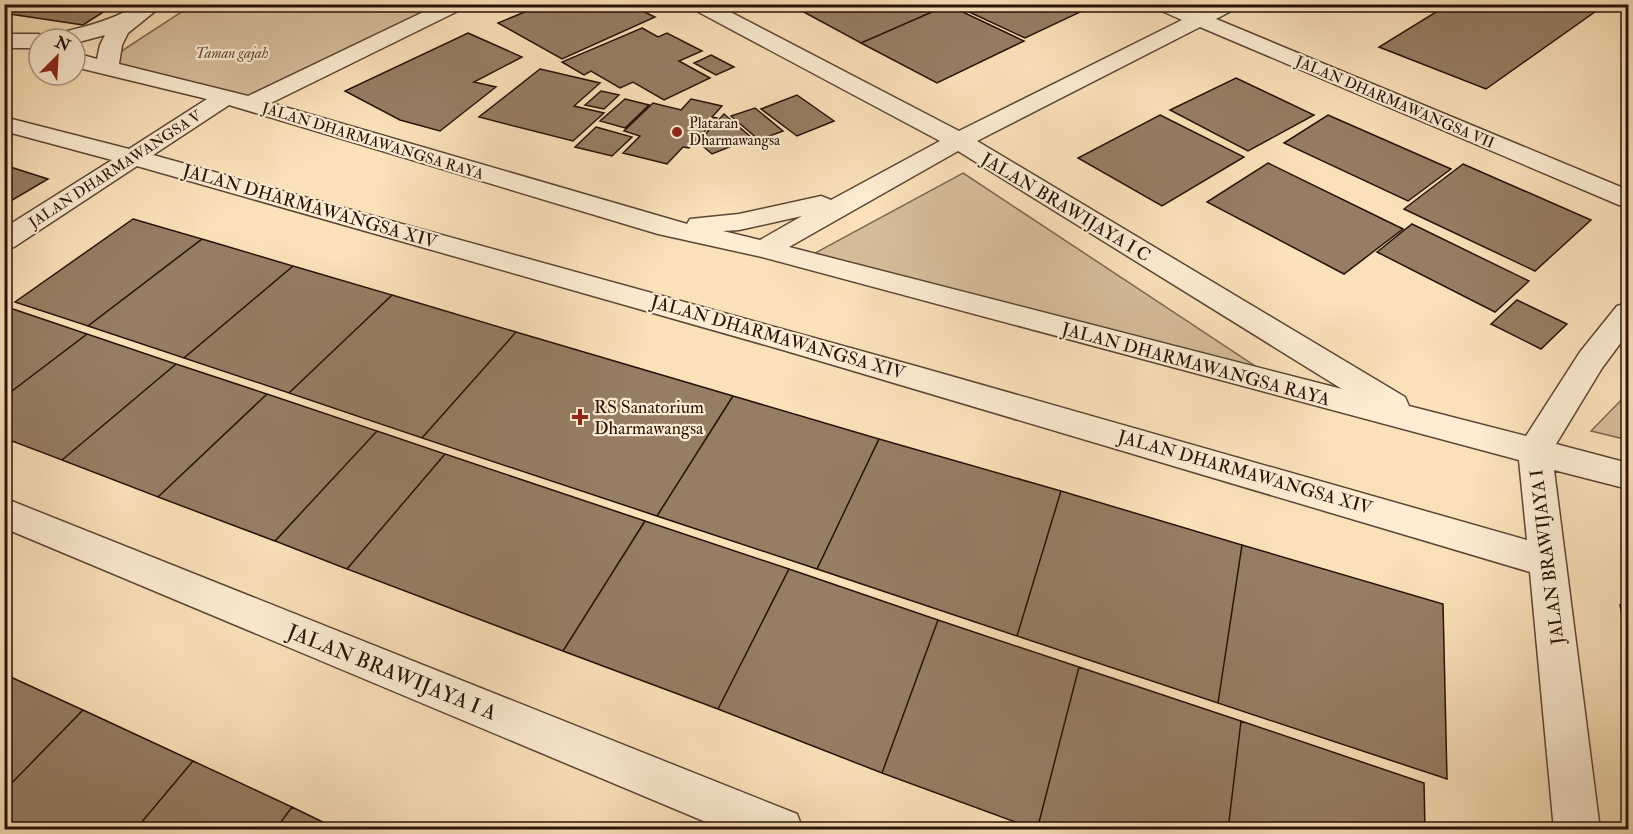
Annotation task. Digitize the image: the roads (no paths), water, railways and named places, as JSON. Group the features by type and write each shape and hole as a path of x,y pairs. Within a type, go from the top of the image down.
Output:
{"street":[{"path":"87,33 134,16 154,4"},
{"name":"JALAN DHARMAWANGSA V","path":"4,241 133,157 238,101 457,4"},
{"name":"JALAN BRAWIJAYA I C","path":"698,4 959,141 1426,424"},
{"name":"JALAN DHARMAWANGSA VII","path":"1162,4 1629,200"},
{"name":"JALAN DHARMAWANGSA RAYA","path":"764,249 959,141 1230,4"},
{"path":"108,67 107,51 113,36 134,16"},
{"path":"4,41 27,41"},
{"path":"4,56 27,57"},
{"name":"JALAN DHARMAWANGSA RAYA","path":"87,63 238,101 669,228 764,249 1629,476"},
{"name":"JALAN DHARMAWANGSA XIV","path":"4,124 133,157 1029,409 1548,562"},
{"name":"JALAN DHARMAWANGSA RAYA","path":"669,228 740,222 866,191"},
{"name":"JALAN BRAWIJAYA I","path":"1577,830 1535,452 1591,360 1629,313"},
{"name":"JALAN BRAWIJAYA I A","path":"4,512 377,667 781,830"}],"place":[{"name":"Plataran Dharmawangsa","path":"677,132"},
{"name":"RS Sanatorium Dharmawangsa","path":"580,417"}],"park label":[{"name":"Taman gajah","path":"232,53"}]}
